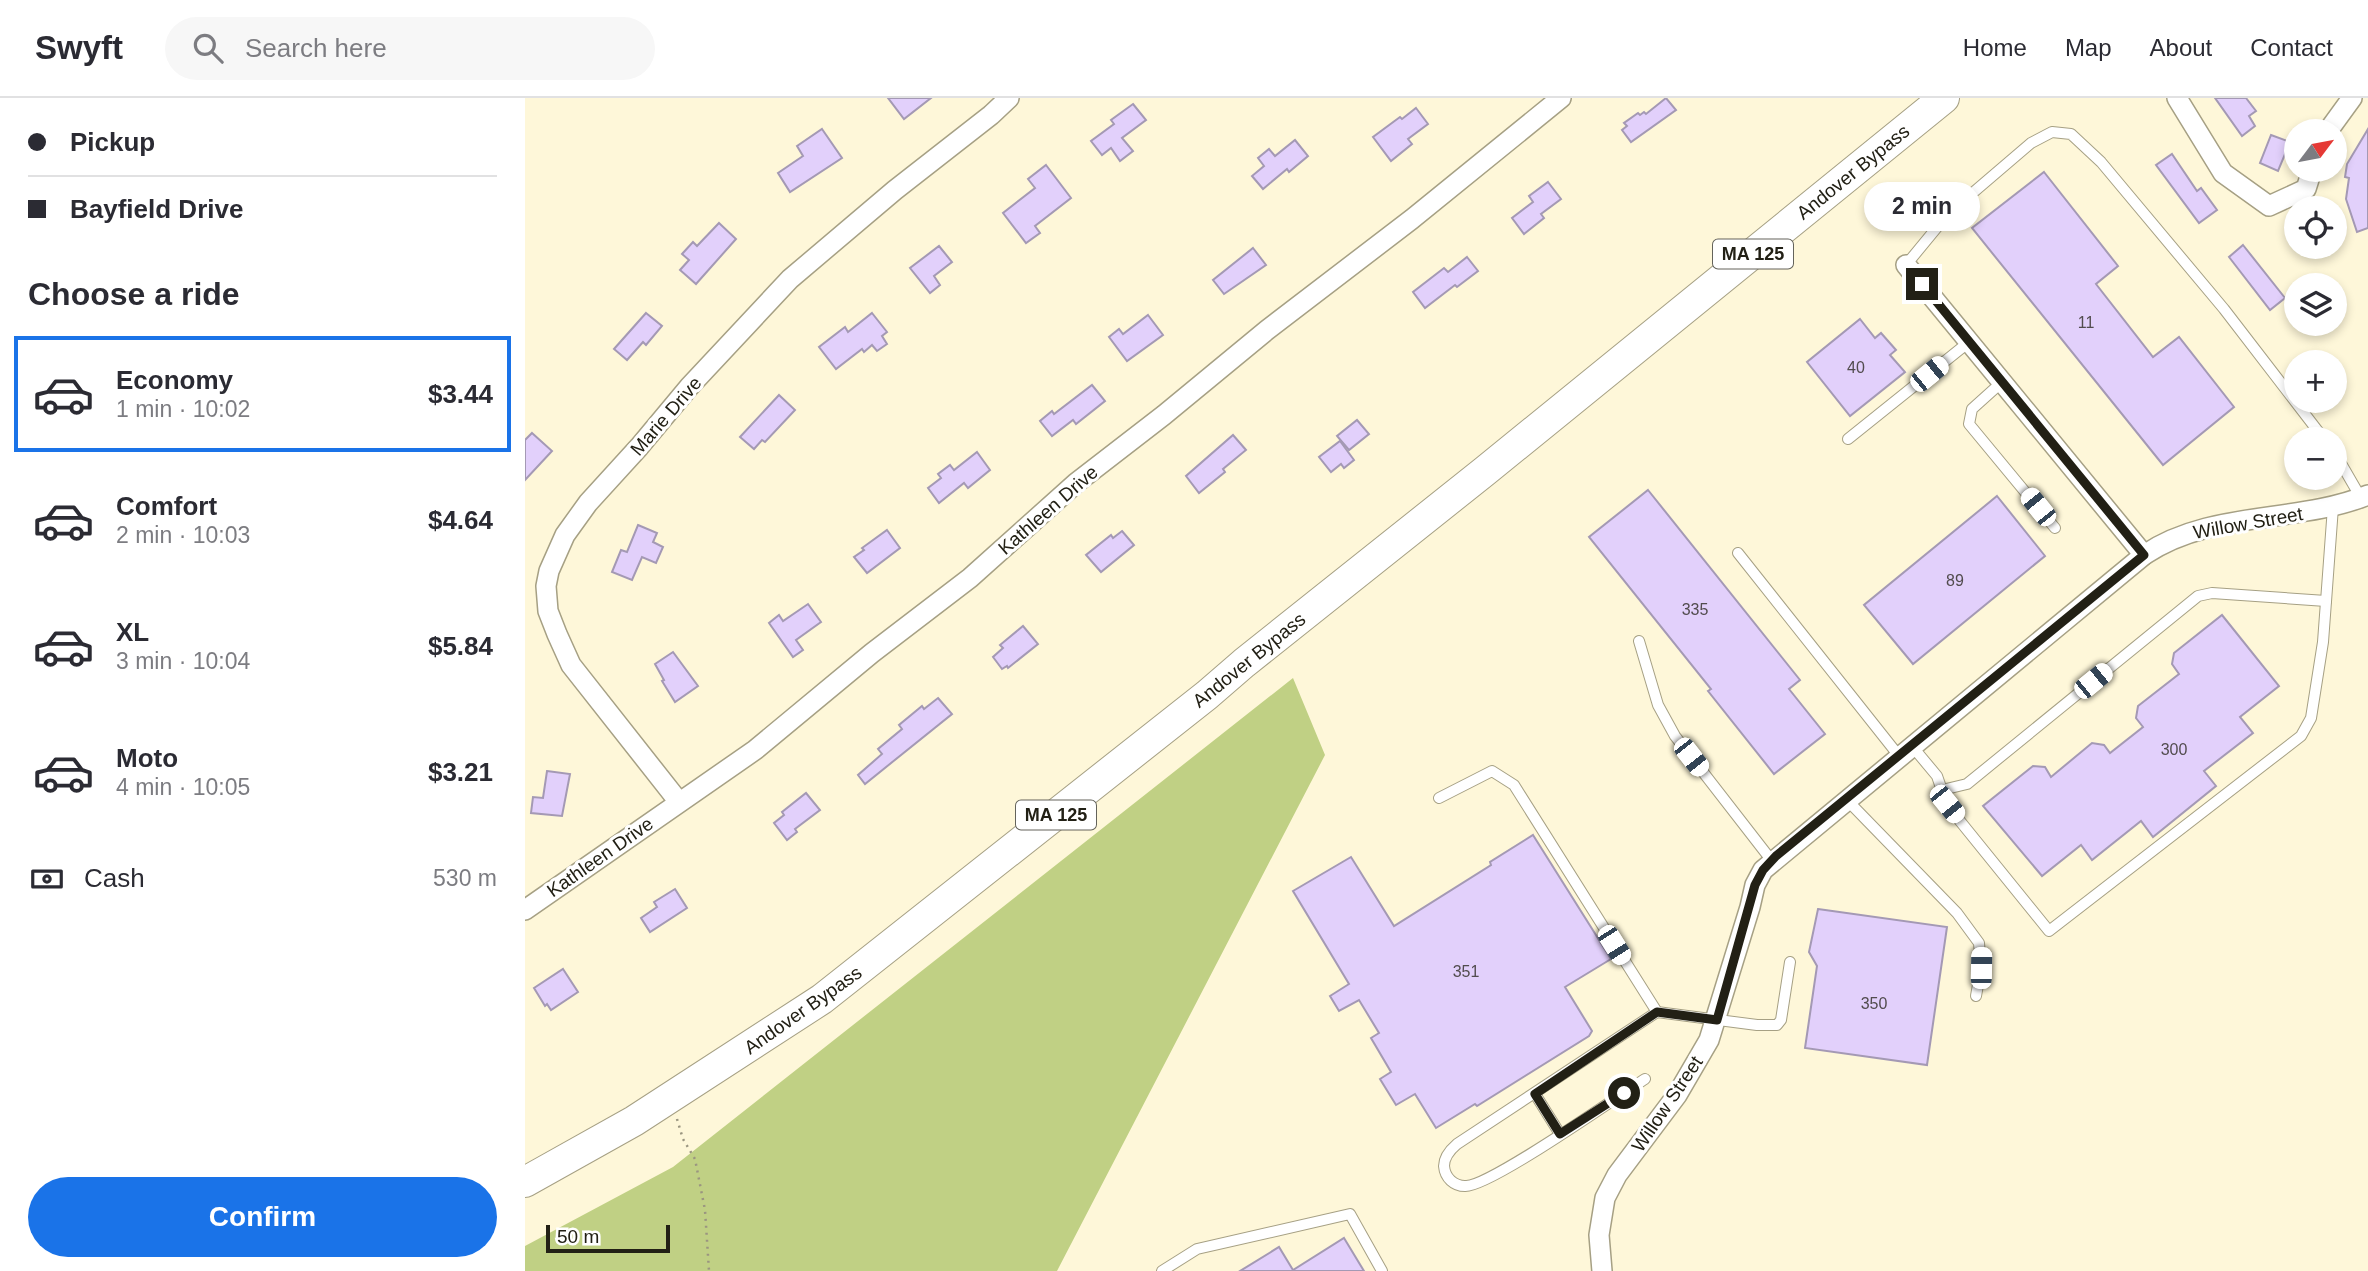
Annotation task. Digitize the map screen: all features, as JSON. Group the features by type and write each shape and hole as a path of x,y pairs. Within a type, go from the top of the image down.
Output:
{"main road":[{"name":"Andover Bypass","path":"525,1182 634,1121 716,1070 862,969 1207,695 1944,98"}],"street":[{"name":"Marie Drive","path":"678,802 571,665 557,634 548,611 546,586 549,571 565,535 588,503 689,387 790,279 895,190 991,116 1009,98"},
{"name":"Kathleen Drive","path":"525,910 755,750 872,653 970,578 1076,483 1267,330 1365,257 1386,237 1561,98"},
{"path":"2177,98 2223,173 2269,206 2306,190 2308,182"},
{"path":"2337,119 2352,98"},
{"path":"1906,265 2144,555"},
{"name":"Willow Street","path":"1602,1271 1599,1235 1605,1198 1617,1175 1677,1095 1709,1040 1755,885 1763,870 2144,555 2164,542 2197,530 2333,507 2365,496"}],"lane":[{"path":"1906,265 1948,214 2031,143 2052,132 2071,134 2101,162 2215,299 2315,427"},
{"path":"1848,439 1969,342"},
{"path":"2002,382 1972,409 1969,424 2055,528"},
{"path":"2347,470 2365,496"},
{"path":"1738,553 1905,751 1937,776 1947,804 2049,930 2301,736 2311,718 2326,601 2333,507"},
{"path":"1942,790 1967,784 2198,596 2212,593 2326,601"},
{"path":"1639,641 1658,705 1675,736 1772,861"},
{"path":"1439,798 1492,771 1514,785 1657,1012"},
{"path":"1846,799 1957,914 1979,943 1981,968 1976,996"},
{"path":"1645,1079 1515,1164 1467,1187 1452,1182 1445,1175 1444,1163 1448,1153 1457,1144 1657,1012 1757,1025 1777,1025 1781,1020 1790,962"},
{"path":"1535,1094 1560,1134"},
{"path":"1162,1271 1197,1249 1350,1214 1382,1271"}],"path":[{"path":"676,1114 683,1139 695,1158 705,1210 709,1271"}],"green space":[{"path":"1293,678 1325,755 1057,1271 525,1271 525,1246 673,1167"}],"building":[{"path":"888,98 931,98 904,119"},
{"path":"1666,98 1676,110 1631,142 1622,130 1627,126 1624,123 1638,113 1646,114"},
{"path":"2215,98 2246,98 2256,111 2249,116 2255,126 2242,136"},
{"path":"1133,104 1146,120 1122,138 1133,151 1120,161 1111,148 1102,155 1091,141 1114,124 1111,120"},
{"path":"1416,108 1428,124 1408,139 1412,144 1391,161 1373,137"},
{"path":"822,129 842,158 790,192 778,173 803,156 797,146"},
{"path":"2368,129 2368,228 2357,232 2347,202 2347,164"},
{"path":"2271,135 2284,140 2284,156 2278,171 2260,163"},
{"path":"1295,140 1308,156 1263,189 1252,176 1264,166 1258,158 1269,149 1275,156"},
{"path":"2172,154 2197,191 2201,188 2217,210 2199,223 2156,165"},
{"path":"1046,165 1071,198 1035,226 1040,233 1026,243 1003,213 1035,188 1028,179"},
{"path":"2044,172 2118,266 2096,284 2153,357 2179,337 2234,407 2163,465 1972,228"},
{"path":"1548,182 1561,199 1541,214 1544,218 1524,234 1512,218 1533,202 1529,196"},
{"path":"719,223 736,239 696,284 680,270 689,260 682,254 693,242 697,246"},
{"path":"2243,245 2284,299 2270,310 2229,257"},
{"path":"939,246 952,262 934,276 940,285 930,293 910,268"},
{"path":"1253,248 1266,265 1224,294 1213,280"},
{"path":"1467,257 1478,271 1425,308 1413,292 1444,268 1448,272"},
{"path":"646,313 662,326 646,345 643,342 627,360 614,349"},
{"path":"872,313 887,332 882,336 887,344 877,351 872,345 864,352 862,349 836,369 819,347 845,327 848,332"},
{"path":"1148,315 1163,335 1127,361 1109,337 1119,329 1123,334"},
{"path":"1860,319 1875,338 1881,333 1896,350 1890,355 1905,372 1850,416 1807,362"},
{"path":"1092,385 1105,401 1076,424 1073,420 1052,436 1040,421 1052,411 1054,414"},
{"path":"779,395 795,410 765,442 762,440 754,449 740,437"},
{"path":"1357,420 1369,434 1349,450 1337,436"},
{"path":"532,433 552,451 525,480 525,440"},
{"path":"1233,435 1246,450 1199,493 1186,476"},
{"path":"1340,441 1354,460 1344,468 1341,464 1331,472 1319,457"},
{"path":"977,452 990,470 968,488 964,483 939,503 928,488 941,478 938,474 950,465 954,470"},
{"path":"1648,490 1800,680 1789,689 1825,734 1774,774 1708,691 1711,689 1589,537"},
{"path":"1997,496 2045,556 1913,664 1864,605"},
{"path":"638,525 657,533 653,542 663,547 656,563 642,557 632,580 612,572 621,550 627,552"},
{"path":"887,530 900,548 867,573 854,557"},
{"path":"1122,531 1134,545 1101,572 1086,555 1111,535 1113,538"},
{"path":"808,604 821,622 796,640 803,650 793,657 769,623 779,615 783,621"},
{"path":"2222,615 2279,686 2240,717 2253,733 2204,771 2216,786 2153,837 2141,821 2092,860 2081,845 2042,876 1983,806 2033,766 2045,767 2051,777 2092,743 2104,745 2110,753 2143,727 2136,718 2138,706 2179,674 2172,664 2174,653"},
{"path":"1023,626 1038,644 1008,668 1007,666 1002,669 993,657 1003,648 1000,645"},
{"path":"673,652 698,686 675,702 655,664"},
{"path":"938,698 952,714 865,784 858,775 882,754 878,749 902,729 899,725 922,706 924,709"},
{"path":"547,771 570,774 562,816 531,813 533,797 543,798"},
{"path":"806,793 820,810 795,829 797,832 787,840 774,823 784,815 782,812"},
{"path":"1533,835 1611,959 1565,987 1592,1031 1589,1036 1477,1106 1475,1104 1436,1128 1415,1094 1396,1105 1380,1079 1391,1072 1371,1038 1379,1033 1359,1000 1339,1011 1330,996 1349,984 1293,891 1351,857 1394,926"},
{"path":"675,889 687,908 650,932 641,918 657,907 654,902"},
{"path":"1818,909 1947,927 1927,1065 1805,1048 1817,966 1809,952"},
{"path":"563,969 578,992 551,1010 547,1004 545,1006 534,988"},
{"path":"1344,1238 1364,1271 1240,1271 1279,1247 1293,1270"}],"route":[{"path":"1624,1093 1560,1134 1535,1094 1657,1012 1717,1020 1755,885 1763,870 1776,856 2144,555 1922,284"}]}
